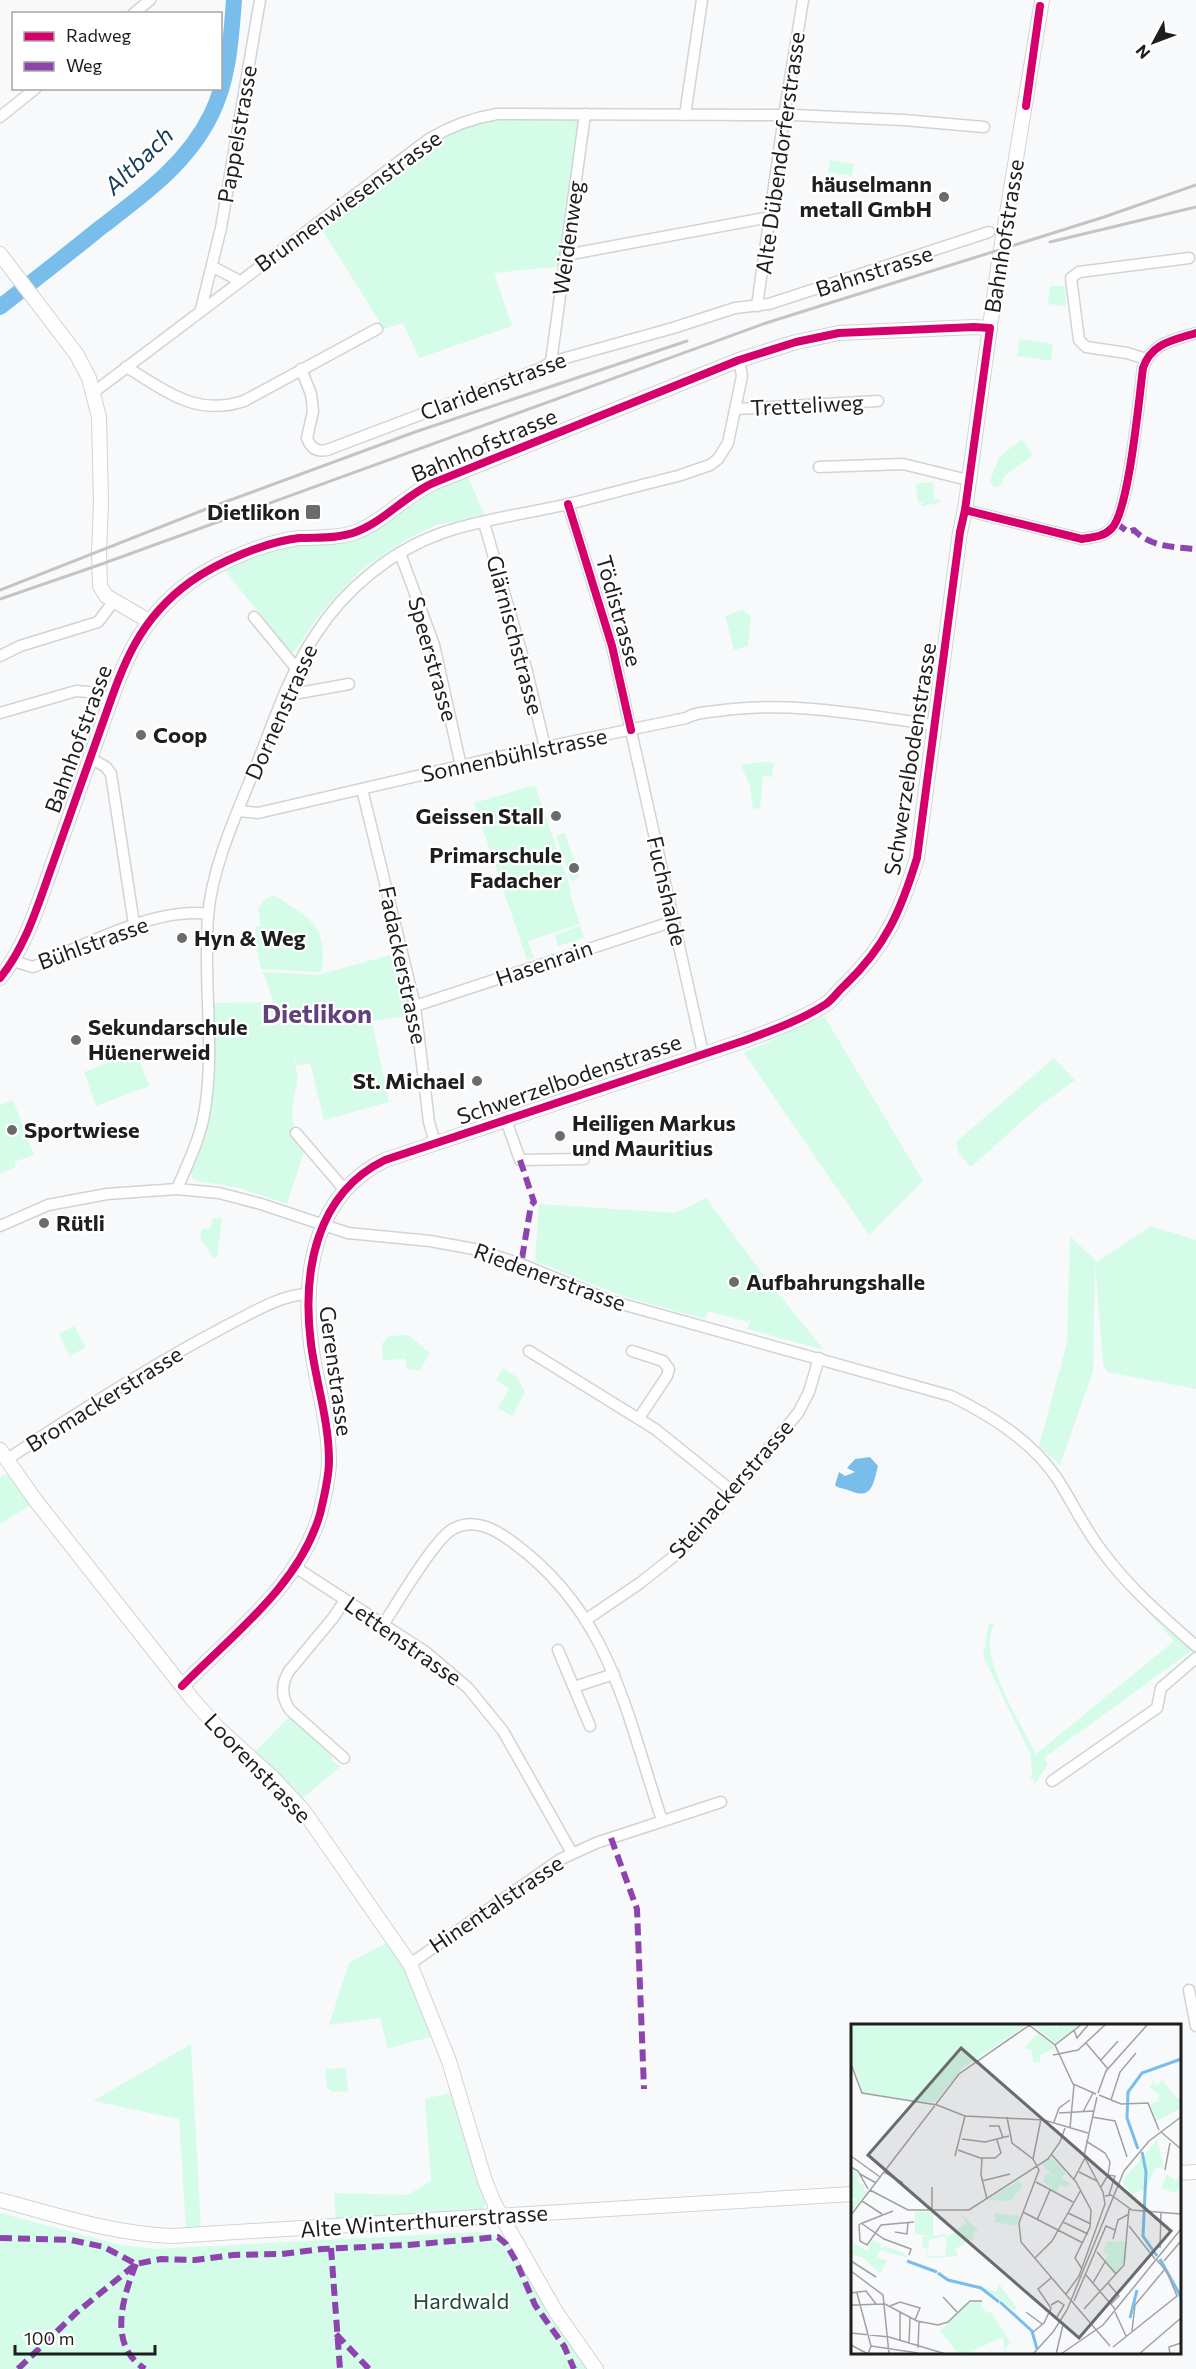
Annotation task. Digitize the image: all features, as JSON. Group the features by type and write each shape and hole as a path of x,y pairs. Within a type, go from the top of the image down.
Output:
{"street":[{"path":"135,12 150,0"},
{"name":"Pappelstrasse","path":"201,309 213,267 260,0"},
{"path":"685,115 702,0"},
{"name":"Alte Dübendorferstrasse","path":"757,306 803,0"},
{"name":"Bahnhofstrasse","path":"0,978 13,961 34,915 127,657 149,621 171,596 217,566 287,540 328,538 354,533 370,525 415,492 433,483 738,360 796,342 839,333 930,328 990,328 1042,0"},
{"path":"0,117 34,90"},
{"name":"Brunnenwiesenstrasse","path":"94,392 423,143 444,130 477,117 497,114 784,116 904,120 984,128"},
{"name":"Weidenweg","path":"551,362 585,114"},
{"path":"566,255 770,217"},
{"name":"Bahnstrasse","path":"757,306 883,269 989,232"},
{"path":"0,254 77,355 94,392 99,417 101,503 99,577 103,592 149,621"},
{"path":"1146,359 1127,353 1086,347 1079,340 1071,278 1079,272 1189,258"},
{"path":"213,267 240,281"},
{"name":"Claridenstrasse","path":"301,369 311,394 313,411 307,438 309,444 319,451 327,450 480,392 551,362 681,326 735,308 757,306"},
{"name":"Schwerzelbodenstrasse","path":"322,1227 344,1189 376,1164 777,1029 811,1011 823,997 844,985 876,951 904,902 917,858 960,532 990,328"},
{"path":"126,367 185,400 208,407 227,406 244,401 377,329"},
{"path":"964,510 1082,539 1101,536 1108,532 1116,523 1123,501 1146,359 1161,344 1196,333"},
{"name":"Dornenstrasse","path":"177,1189 198,1138 205,1108 208,1069 206,965 208,914 212,887 238,811 287,689 316,633 334,609 365,579 400,554 444,532 568,504 685,474 710,465 718,459 728,443 742,376 738,360"},
{"name":"Tretteliweg","path":"736,409 878,401"},
{"path":"819,467 903,464 968,480"},
{"name":"Tödistrasse","path":"568,504 612,646 631,730"},
{"name":"Glärnischstrasse","path":"484,523 526,668 545,747"},
{"name":"Speerstrasse","path":"400,554 434,645 461,766"},
{"path":"0,656 20,646 98,622 114,601"},
{"path":"254,617 296,668"},
{"path":"287,689 299,693 349,684"},
{"path":"0,713 76,691 89,692 111,700"},
{"name":"Sonnenbühlstrasse","path":"238,811 258,813 692,715 746,708 824,710 934,725"},
{"name":"Fuchshalde","path":"631,730 703,1053"},
{"path":"90,758 106,767 111,774 134,924"},
{"name":"Fadackerstrasse","path":"362,789 415,1006 429,1122 435,1143"},
{"name":"Bühlstrasse","path":"13,961 33,967 134,924 193,912 208,914"},
{"name":"Hasenrain","path":"415,1006 674,921"},
{"path":"506,1120 520,1160 584,1159"},
{"path":"296,1133 344,1189"},
{"name":"Riedenerstrasse","path":"0,1226 48,1205 106,1194 177,1189 219,1193 240,1198 322,1227 348,1233 424,1240 474,1249 513,1261 611,1301 951,1396 1002,1425 1031,1449 1055,1475 1094,1540 1111,1563 1137,1592 1196,1646"},
{"name":"Gerenstrasse","path":"182,1686 270,1599 295,1567 308,1544 319,1515 329,1462 324,1405 311,1346 308,1294 315,1248 322,1227"},
{"name":"Bromackerstrasse","path":"3,1455 202,1339 272,1304 308,1294"},
{"path":"529,1351 639,1418 668,1438 732,1491"},
{"path":"632,1351 663,1361 669,1369 668,1376 639,1418"},
{"name":"Steinackerstrasse","path":"587,1618 640,1583 672,1558 701,1529 802,1407 819,1358"},
{"name":"Loorenstrasse","path":"3,1455 182,1686 218,1728 273,1778 303,1810 410,1964 449,2061 488,2188 556,2312 596,2369"},
{"path":"383,1625 441,1538 456,1527 474,1524 497,1531 531,1556 563,1587 587,1618 614,1674 663,1820"},
{"name":"Lettenstrasse","path":"295,1567 444,1666 483,1704 502,1731 572,1853"},
{"path":"344,1758 290,1710 282,1691 287,1674 333,1618 345,1599"},
{"path":"558,1650 590,1726"},
{"path":"1052,1780 1157,1708 1161,1688 1196,1658"},
{"path":"574,1687 614,1674"},
{"name":"Hinentalstrasse","path":"410,1964 547,1867 572,1853 721,1802"},
{"path":"1190,1990 1196,2026"},
{"path":"1181,2173 1196,2172"},
{"name":"Alte Winterthurerstrasse","path":"0,2200 107,2229 172,2236 851,2194"}],"green space":[{"path":"585,114 564,266 494,273 512,326 419,358 403,323 384,329 318,223 429,139 477,117"},
{"path":"830,160 854,164 852,176 828,172"},
{"path":"1050,286 1065,286 1066,306 1048,304"},
{"path":"1020,339 1053,344 1051,361 1017,356"},
{"path":"1022,439 1033,455 1005,476 1000,486 994,487 990,481 999,457"},
{"path":"466,472 484,514 438,524 409,538 361,570 320,614 292,655 224,569 281,548 346,539 417,495"},
{"path":"933,482 934,499 940,499 940,503 922,506 922,502 918,503 916,484"},
{"path":"742,610 751,616 748,646 734,650 725,616"},
{"path":"774,763 772,777 763,776 760,808 753,809 750,786 741,765"},
{"path":"535,785 571,890 570,895 580,924 528,941 534,958 527,960 474,803"},
{"path":"565,833 579,875 577,879 571,881 556,836"},
{"path":"273,895 301,913 315,927 322,946 323,963 320,972 261,969 255,941 256,927 261,926 258,908 263,901"},
{"path":"580,926 584,938 558,946 555,935"},
{"path":"394,954 400,955 412,1015 372,1021 389,1102 324,1120 310,1063 297,1066 263,972 318,975"},
{"path":"273,1002 293,1056 297,1080 292,1109 293,1121 297,1133 306,1146 287,1204 240,1188 198,1181 192,1178 191,1172 212,1105 214,1003"},
{"path":"824,1016 923,1181 869,1235 744,1053"},
{"path":"136,1052 149,1086 96,1106 84,1072"},
{"path":"1054,1058 1075,1080 1037,1108 971,1167 959,1154 956,1142"},
{"name":"Sportwiese","path":"13,1100 34,1155 14,1162 16,1167 0,1173 0,1105"},
{"path":"706,1198 772,1286 824,1350 747,1329 751,1317 748,1322 708,1311 705,1319 625,1297 535,1261 539,1204 676,1213"},
{"path":"222,1218 217,1258 213,1257 200,1238 202,1229 211,1228 212,1219"},
{"path":"1151,1226 1196,1240 1196,1389 1108,1372 1103,1365 1095,1263 1093,1371 1060,1465 1039,1446 1067,1343 1070,1236 1097,1262"},
{"path":"74,1326 86,1347 70,1356 59,1334"},
{"path":"408,1335 430,1353 419,1371 407,1369 405,1358 383,1361 382,1344 389,1336"},
{"path":"503,1368 518,1378 525,1393 512,1416 498,1408 509,1389 496,1380"},
{"path":"9,1473 32,1504 0,1524 0,1477"},
{"path":"1142,1605 1194,1649 1044,1758 1048,1765 1034,1784 1034,1779 1029,1778 1032,1776 1031,1755 983,1656 989,1624 994,1623 990,1641 994,1668 1007,1699 1036,1754 1174,1641"},
{"path":"289,1717 331,1753 333,1761 340,1767 303,1798 255,1752"},
{"path":"390,1941 406,1967 435,2036 388,2048 380,2018 329,2025 349,1963"},
{"path":"191,2044 201,2231 186,2230 179,2119 93,2101"},
{"path":"346,2068 348,2091 332,2092 327,2088 325,2069"},
{"path":"454,2092 487,2201 481,2211 336,2223 334,2193 408,2195 431,2181 425,2099"},
{"name":"Hardwald","path":"0,2213 117,2244 154,2249 478,2232 505,2237 589,2369 0,2369"}],"water":[{"path":"870,1457 878,1466 873,1485 867,1492 856,1493 835,1485 839,1472 845,1476 855,1472 847,1468 855,1459"}],"waterway":[{"name":"Altbach","path":"222,87 228,59 234,0"},
{"name":"Altbach","path":"0,307 162,178 201,133 221,90"}],"railway":[{"path":"0,599 766,323 1104,217 1196,185"},
{"path":"1050,242 1196,207"},
{"path":"0,590 206,509 415,432 687,341"}],"marked path":[{"path":"1116,523 1128,532 1134,530 1140,536 1155,543 1196,549"},
{"path":"520,1160 534,1202 531,1205 521,1264"},
{"path":"611,1838 637,1909 644,2089"},
{"path":"0,2238 71,2240 104,2247 136,2264 161,2259 195,2260 233,2255 282,2254 322,2249 408,2245 498,2237 506,2244 516,2261 535,2305 564,2346 574,2369"},
{"path":"331,2248 340,2369"},
{"path":"136,2264 123,2305 122,2334 133,2359 145,2369"},
{"path":"18,2369 76,2313 136,2264"},
{"path":"336,2334 369,2369"}],"cycle path":[{"path":"1026,106 1040,6"},
{"path":"0,978 22,944 33,919 113,694 130,653 154,615 190,582 214,567 242,554 272,544 299,538 346,535 364,529 422,488 433,483 739,360 796,342 839,333 990,328 960,532 917,858 898,911 882,941 829,1002 797,1020 746,1040 385,1160 361,1175 343,1193 328,1214 318,1238 309,1290 311,1344 325,1416 329,1461 320,1514 297,1564 280,1587 262,1608 182,1686"},
{"path":"965,510 1082,539 1109,531 1118,517 1128,477 1143,368 1157,348 1196,333"},
{"path":"568,504 612,646 631,730"}],"place":[{"name":"häuselmann metall GmbH","path":"944,197"},
{"name":"Dietlikon","path":"313,512"},
{"name":"Coop","path":"141,735"},
{"name":"Geissen Stall","path":"556,816"},
{"name":"Primarschule Fadacher","path":"574,868"},
{"name":"Hyn & Weg","path":"182,938"},
{"name":"Sekundarschule Hüenerweid","path":"76,1040"},
{"name":"St. Michael","path":"477,1081"},
{"name":"Sportwiese","path":"12,1130"},
{"name":"Heiligen Markus und Mauritius","path":"560,1136"},
{"name":"Rütli","path":"44,1223"},
{"name":"Aufbahrungshalle","path":"734,1282"}],"district":[{"name":"Dietlikon","path":"317,1014"}]}
